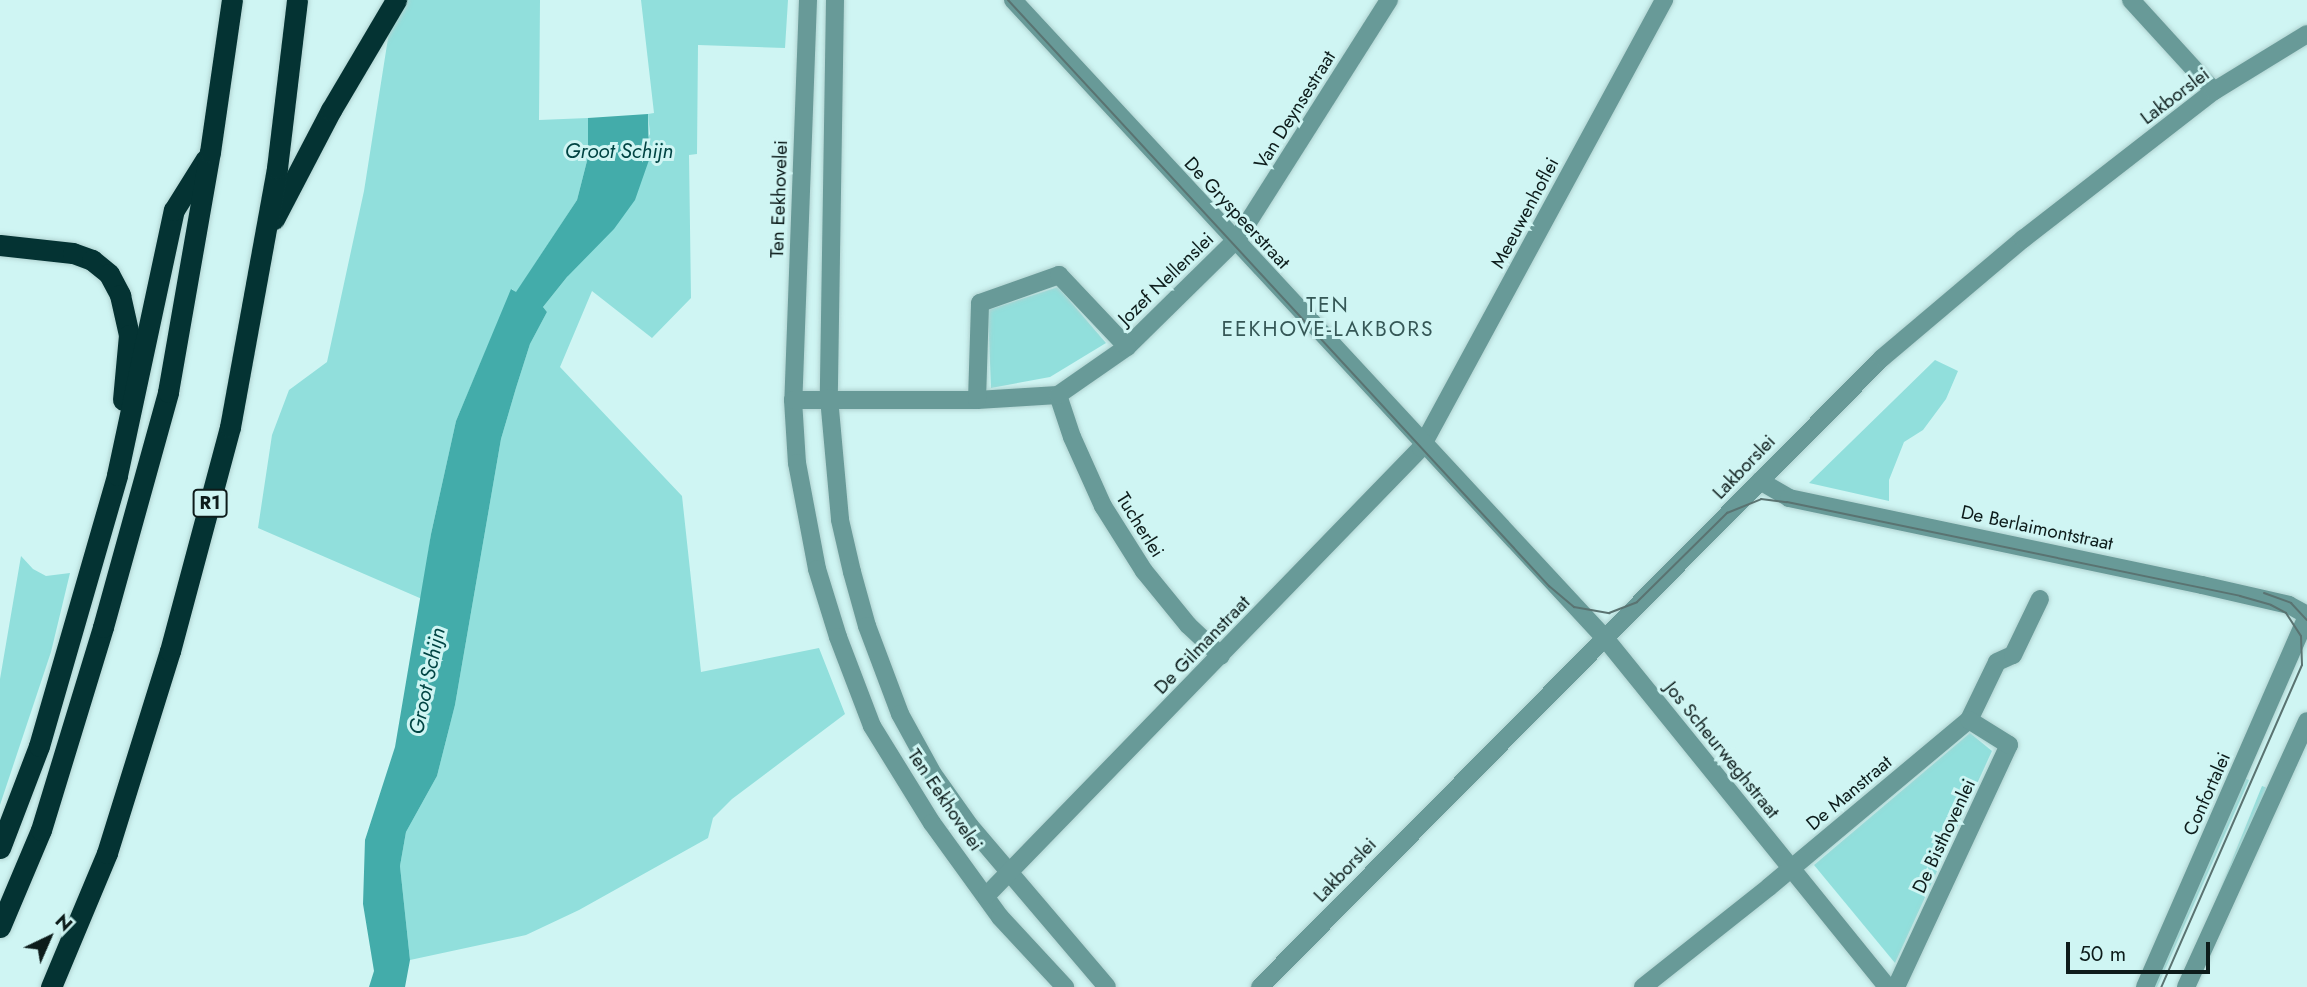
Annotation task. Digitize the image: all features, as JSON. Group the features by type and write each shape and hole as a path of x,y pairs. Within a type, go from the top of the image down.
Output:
{"highway":[{"path":"0,928 41,830 103,627 168,392 211,152 232,0"},
{"name":"R1","path":"51,987 107,853 170,651 230,427 277,168 297,0"},
{"name":"R1","path":"264,240 331,110 396,0"},
{"path":"0,848 39,746 117,475 174,210 211,152"},
{"path":"0,245 73,253 92,260 109,274 129,335 117,475"}],"street":[{"name":"Ten Eekhovelei","path":"808,0 793,400 797,463 817,569 868,718 932,823 987,895 1000,917 1066,987"},
{"name":"Ten Eekhovelei","path":"835,0 829,398 840,520 852,572 867,626 898,707 933,774 970,826 1107,987"},
{"name":"De Gryspeerstraat","path":"1013,0 1423,445 1604,636"},
{"name":"Van Deynsestraat","path":"1235,241 1389,0"},
{"name":"Meeuwenhoflei","path":"1423,445 1664,0"},
{"path":"2130,0 2209,85"},
{"name":"Lakborslei","path":"1260,987 1604,636 1882,358 1955,294 2209,85 2307,34"},
{"name":"Jozef Nellenslei","path":"1058,395 1127,347 1235,241"},
{"name":"Jozef Nellenslei","path":"977,400 980,303 1059,275 1127,347"},
{"path":"793,400 977,400 1058,395"},
{"name":"Tucherlei","path":"1058,395 1072,437 1103,506 1144,571 1188,625 1221,656"},
{"name":"De Gilmanstraat","path":"1009,873 1423,445"},
{"name":"De Berlaimontstraat","path":"1760,481 1789,498 2202,585 2289,605 2307,616"},
{"name":"De Manstraat","path":"1643,987 1791,869 1969,720 1997,662 2013,655 2040,599"},
{"name":"Confortalei","path":"2145,987 2307,616"},
{"name":"Jos Scheurweghstraat","path":"1604,636 1887,987"},
{"path":"868,718 898,707"},
{"name":"De Bisthovenlei","path":"1896,987 2009,745 1969,720"},
{"path":"2186,987 2307,721"},
{"path":"987,895 1009,873"}],"shaded area":[{"path":"394,0 540,0 539,120 588,118 588,157 577,200 516,293 512,289 456,421 431,534 422,599 258,528 272,435 289,390 327,362 364,191"},
{"path":"641,0 788,0 785,48 698,45 697,154 689,155 691,298 652,338 592,291 560,367 682,496 701,672 819,648 845,714 732,799 713,818 708,838 579,910 526,935 410,960 400,866 406,832 437,776 455,705 501,439 530,344 547,312 543,307 567,277 650,134 648,114 654,113"},
{"path":"1058,287 1106,343 1050,377 991,388 988,310"},
{"path":"1935,360 1958,371 1946,399 1923,430 1904,442 1889,480 1889,501 1809,483"},
{"path":"21,556 33,569 46,576 70,573 51,652 0,805 0,679"},
{"path":"1970,733 1992,751 1895,963 1814,865"},
{"path":"2244,778 2249,780 2157,987 2152,987"},
{"path":"2262,786 2267,788 2186,987 2181,987"}],"water":[{"name":"Groot Schijn","path":"648,114 649,160 635,200 614,229 567,277 543,307 547,312 530,344 501,439 455,705 437,776 406,832 400,866 410,960 405,987 369,987 374,971 363,904 365,840 395,747 431,534 456,421 511,289 516,292 577,200 588,157 588,118"}],"tram line":[{"path":"1008,0 1549,586 1574,607 1609,613 1637,602 1727,513 1761,499 1787,502 2240,596 2271,605 2286,613 2301,636 2302,665 2161,987"},
{"path":"2264,593 2291,603 2307,620"}],"district":[{"name":"TEN EEKHOVE-LAKBORS","path":"1328,317"}]}
